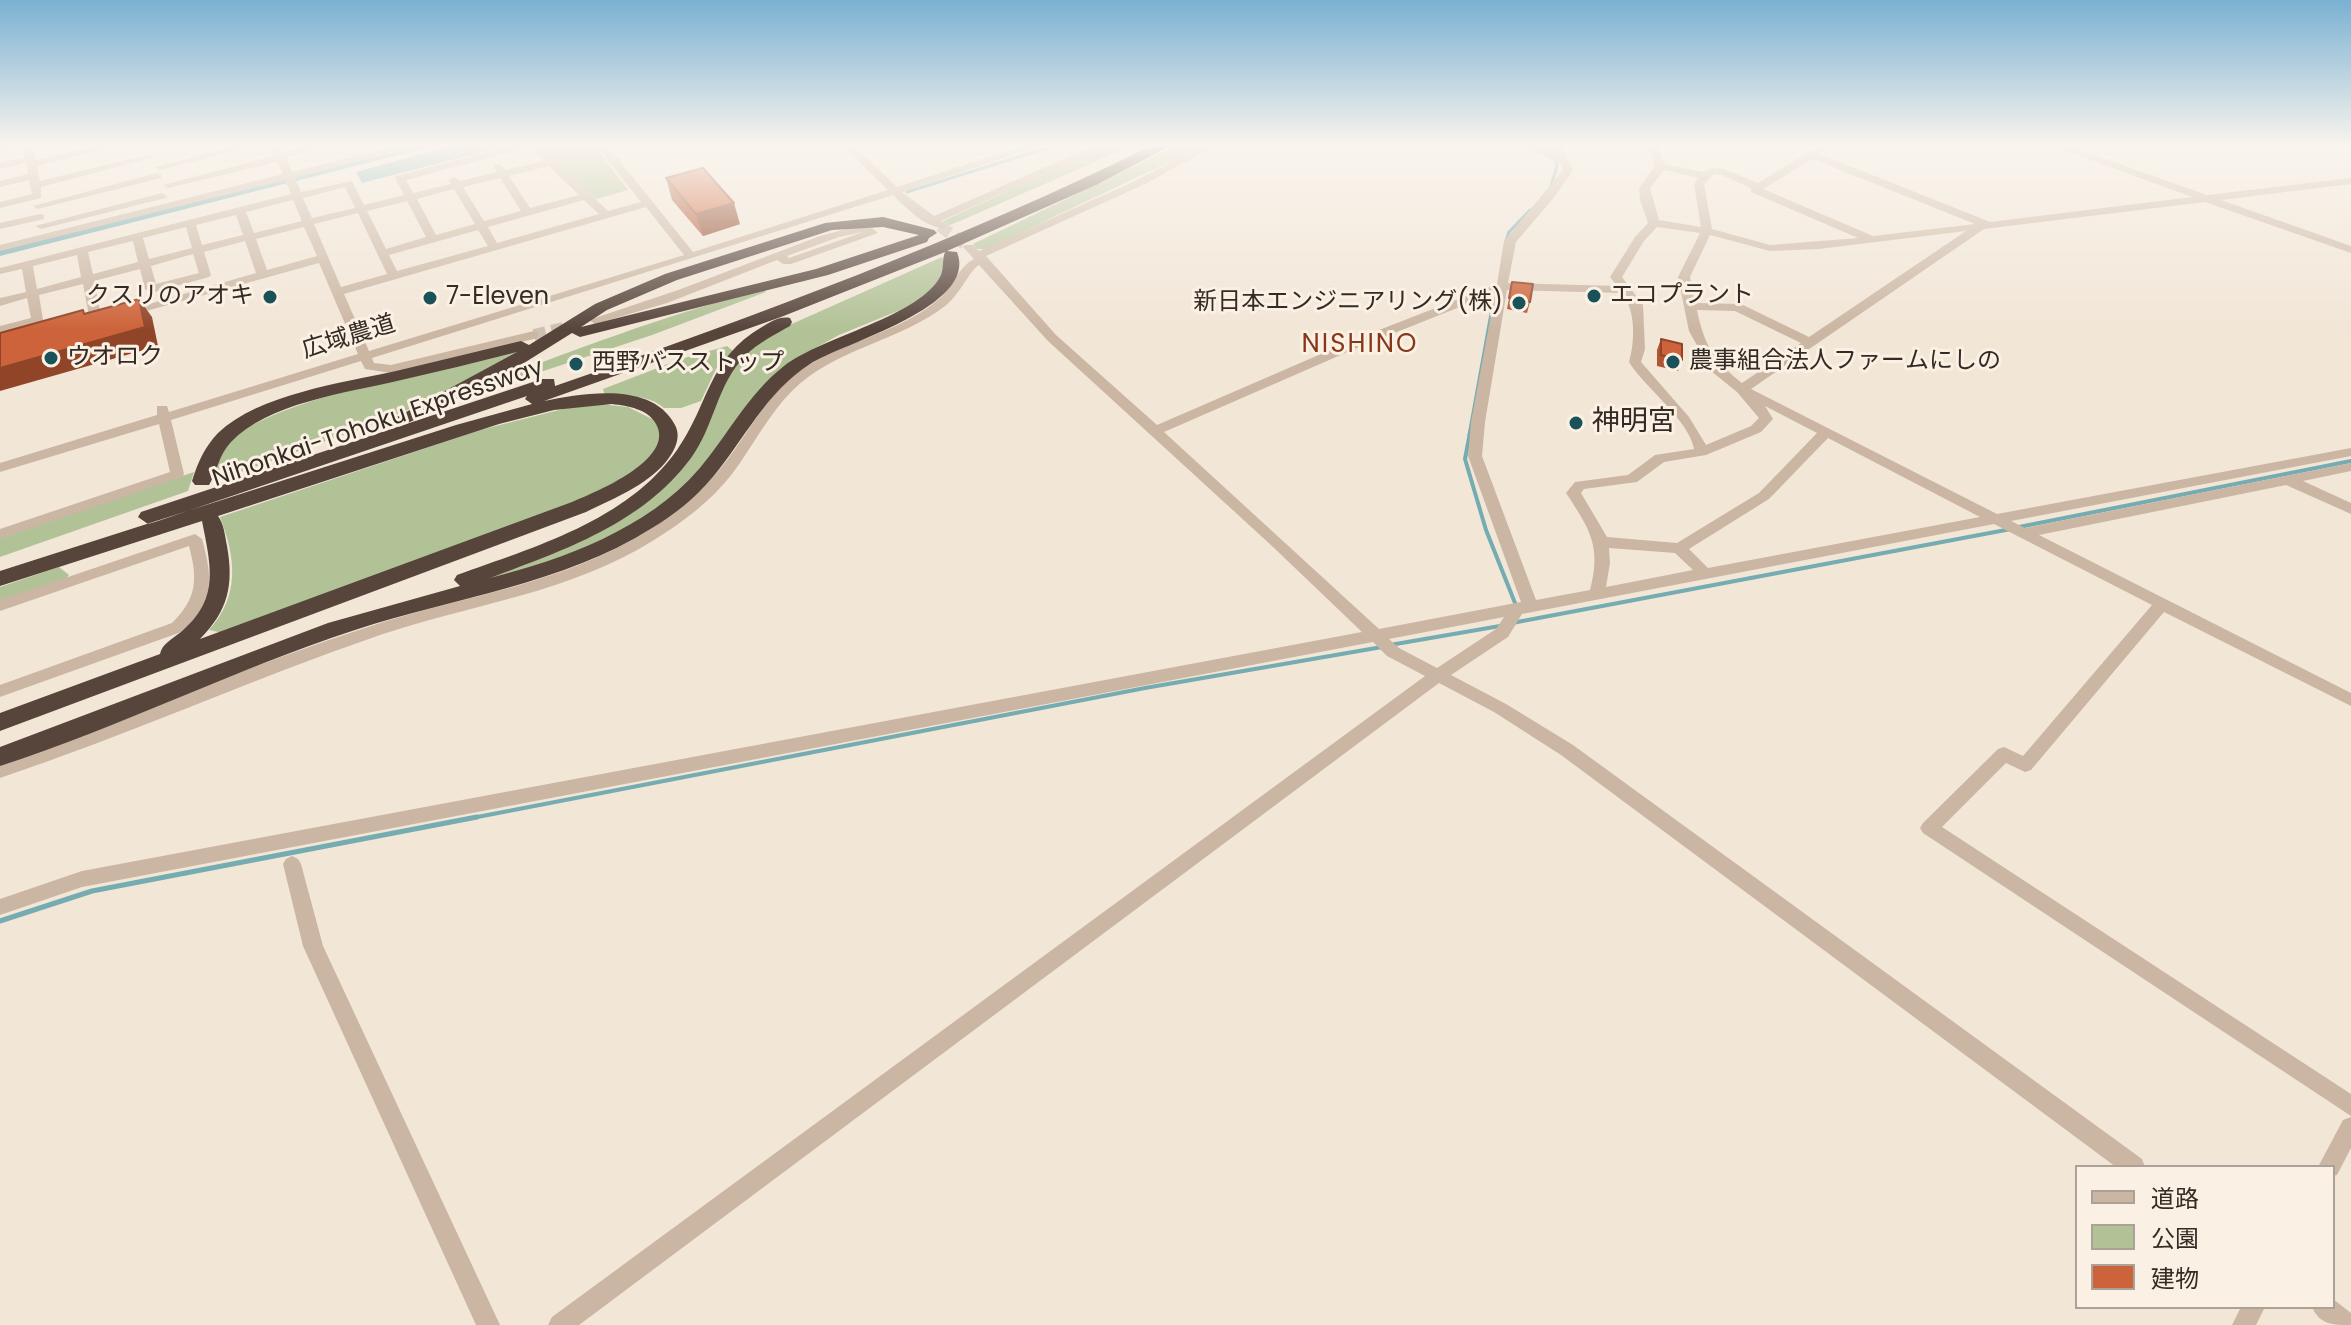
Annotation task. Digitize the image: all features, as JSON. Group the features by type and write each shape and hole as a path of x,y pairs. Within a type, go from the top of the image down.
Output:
{"highway":[{"path":"580,332 867,259 1003,206"},
{"name":"Nihonkai-Tohoku Expressway","path":"0,579 73,548 727,320 870,266 1011,206"},
{"name":"Nihonkai-Tohoku Expressway","path":"0,566 73,548 732,330 879,273 1037,206"},
{"path":"0,757 563,542 620,512 668,474 687,451 723,368 749,342 770,328 1014,217"},
{"path":"73,548 411,415 502,369 601,307 658,282 830,226 883,222 934,226"},
{"path":"360,620 548,570 588,554 641,526 665,510 704,474 751,409 785,374 826,347 902,315 935,296 951,277 953,266 970,254"},
{"path":"202,481 205,465 218,445 240,426 269,411 310,397 528,340"},
{"path":"0,722 606,496 636,478 656,461 666,447 669,434 666,422 647,406 633,402 592,400 559,406 464,430 221,510 73,548"},
{"path":"149,666 193,635 219,600 223,573 212,521"}],"street":[{"path":"16,206 52,206"},
{"path":"0,226 42,206"},
{"path":"0,248 38,207 47,206"},
{"path":"82,250 249,206"},
{"path":"301,206 372,367 391,369 528,340"},
{"path":"359,206 394,276"},
{"path":"0,302 378,206"},
{"path":"415,206 433,239"},
{"path":"469,206 494,247"},
{"path":"524,206 528,213"},
{"path":"383,253 552,206"},
{"path":"596,206 606,215"},
{"path":"337,292 639,206"},
{"path":"648,206 688,253"},
{"name":"広域農道","path":"0,468 163,414 842,206"},
{"path":"912,206 934,226 977,206"},
{"path":"970,254 1085,206"},
{"path":"1524,607 1475,456 1478,422 1510,241 1540,206"},
{"path":"1648,206 1654,223"},
{"path":"1703,206 1707,231 1684,277 1695,331 1715,368 1742,389 2351,700"},
{"path":"1793,206 1873,240"},
{"path":"1936,206 1985,226"},
{"path":"1654,223 1707,231 1770,248 1819,246 2150,206"},
{"path":"2225,206 2351,250"},
{"path":"38,207 82,250 96,321"},
{"path":"0,330 37,320 27,264 38,207"},
{"path":"240,210 263,275"},
{"path":"137,236 151,289 205,275 190,223"},
{"path":"1654,223 1639,239 1616,277 1637,305 1639,349 1635,362 1643,378 1694,430 1702,445 1701,452"},
{"path":"1742,389 1985,226"},
{"path":"1819,246 1843,227"},
{"path":"595,320 653,303 779,255 849,231 865,229 872,233 787,262 779,255"},
{"path":"970,254 1035,322 1393,652 1500,708 1567,750 2131,1165"},
{"path":"0,771 334,645 531,588 633,546 685,512 705,494 790,385 832,356 937,308 959,289 969,266 970,254"},
{"path":"83,325 323,258"},
{"path":"0,271 27,264"},
{"path":"1153,432 1355,344 1502,286 1626,290"},
{"path":"1690,306 1737,307 1809,342"},
{"path":"1597,593 1605,566 1602,542 1598,528 1573,493 1580,485 1632,479 1660,458 1701,452 1756,429 1766,419 1742,389"},
{"path":"0,534 177,474 163,414"},
{"name":"広域農道","path":"0,459 163,414"},
{"path":"1602,542 1679,548 1764,496 1827,431"},
{"path":"0,907 82,879 2351,452"},
{"path":"2025,533 2351,467"},
{"path":"2258,469 2351,509"},
{"path":"0,606 195,539 203,589 198,606 178,627 0,691"},
{"path":"1679,548 1705,573"},
{"path":"2162,604 2025,765 2004,754 1929,828 2351,1106"},
{"path":"560,1325 1437,676 1502,633 1524,607"},
{"path":"292,864 313,946 488,1325"},
{"path":"2330,1165 2351,1127"},
{"path":"2327,1309 2348,1325"}],"green space":[{"path":"976,206 995,206 947,226 941,222"},
{"path":"1052,206 1077,206 986,249 977,249 973,244"},
{"path":"942,257 946,266 933,291 905,308 839,335 797,358 678,494 594,548 474,584 631,511 711,407 747,348 776,331"},
{"path":"764,290 766,292 652,335 465,397 464,394 476,387 618,334"},
{"path":"727,346 733,351 716,369 701,401 681,408 664,408 644,398 605,396 603,389 681,359"},
{"path":"527,349 435,398 389,418 214,482 224,447 244,430 277,414 365,386"},
{"path":"600,404 628,407 656,421 661,436 654,453 642,468 577,502 223,633 209,630 226,604 232,576 229,547 220,517 480,430 571,407"},
{"path":"194,472 188,491 0,557 0,536"},
{"path":"59,567 69,575 61,584 0,604 0,587"}],"water":[{"path":"177,206 198,206 0,256 0,250"}],"building":[{"path":"689,206 724,206 696,214"},
{"path":"1512,282 1533,284 1530,302 1509,298"},
{"path":"139,299 145,327 0,368 0,333 83,310 84,314"},
{"path":"1661,339 1682,344 1682,360 1661,355"}],"waterway":[{"path":"1506,241 1509,232 1530,210"},
{"path":"1469,435 1492,308"},
{"path":"1470,433 1465,459 1486,530 1515,603"},
{"path":"2019,527 2351,461"},
{"path":"1512,623 2011,529"},
{"path":"1390,645 1500,626"},
{"path":"467,819 1145,688 1382,647"},
{"path":"0,921 92,891 477,817"}],"tunnel":[{"path":"940,226 969,247"},
{"path":"534,335 572,326"}],"place":[{"name":"エコプラント","path":"1594,296"},
{"name":"クスリのアオキ","path":"270,297"},
{"name":"7-Eleven","path":"430,298"},
{"name":"新日本エンジニアリング(株)","path":"1519,303"},
{"name":"ウオロク","path":"51,358"},
{"name":"農事組合法人ファームにしの","path":"1673,362"},
{"name":"西野バスストップ","path":"576,364"},
{"name":"神明宮","path":"1576,423"}],"district":[{"name":"NISHINO","path":"1360,345"}]}
